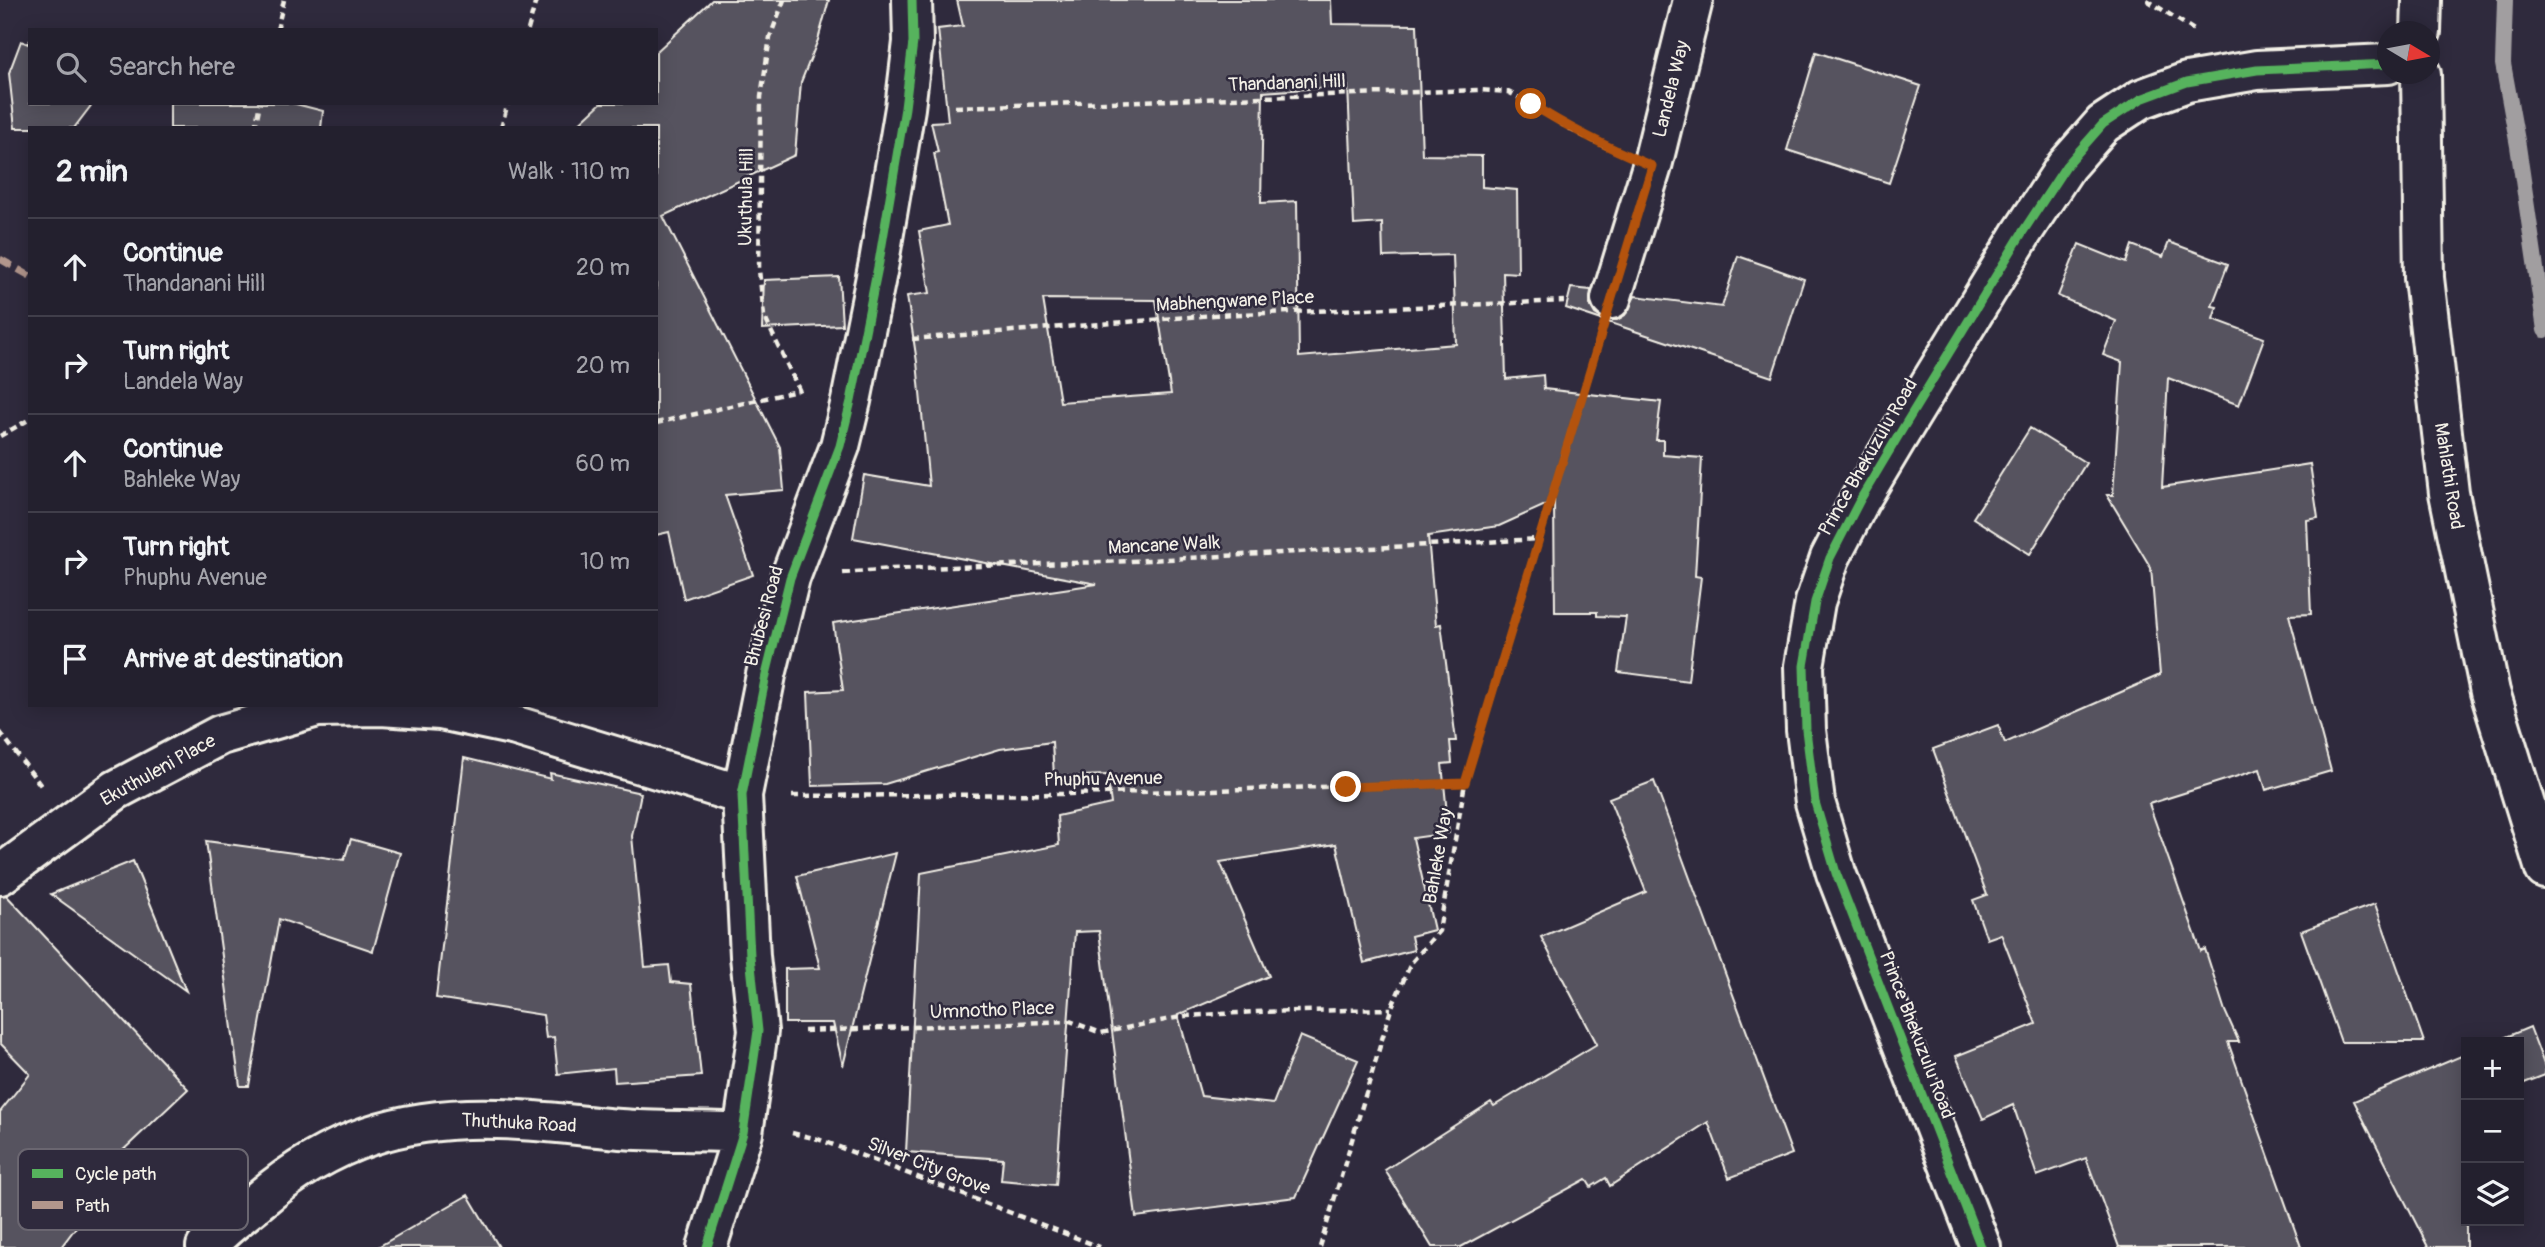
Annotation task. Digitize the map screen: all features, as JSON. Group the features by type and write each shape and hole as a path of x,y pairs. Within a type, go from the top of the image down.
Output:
{"street":[{"name":"Bhubesi Road","path":"707,1247 743,1133 758,1031 750,956 742,795 766,675 790,578 840,446 862,346 905,108 913,42 912,0"},
{"name":"Landela Way","path":"1611,299 1652,166 1693,0"},
{"path":"2421,21 2422,0"},
{"name":"Prince Bhekuzulu Road","path":"1981,1247 1836,873 1815,802 1805,730 1804,666 1815,602 1830,558 1897,438 2029,221 2066,166 2103,124 2141,99 2187,82 2257,70 2377,65"},
{"name":"Mahlathi Road","path":"2421,84 2424,278 2449,493 2490,691 2545,869"},
{"name":"Ekuthuleni Place","path":"0,875 116,790 220,735 314,707"},
{"name":"Ekuthuleni Place","path":"396,707 440,710 503,723 742,795"},
{"name":"Thuthuka Road","path":"248,1208 307,1164 356,1139 398,1127 443,1121 499,1119 639,1130 743,1133"},
{"name":"Thuthuka Road","path":"206,1247 222,1230"}],"path":[{"path":"277,28 284,0"},
{"path":"529,28 536,0"},
{"path":"255,126 260,105"},
{"path":"501,126 507,105"},
{"path":"0,436 28,420"},
{"path":"0,732 70,824"}],"building":[{"path":"712,0 829,0 818,40 801,82 795,155 663,216 780,447 784,490 725,495 753,575 684,599 669,532 658,535 658,126 576,126 599,105 658,105 658,50"},
{"path":"957,0 1331,0 1332,24 1417,25 1422,155 1482,156 1482,187 1517,190 1518,273 1503,272 1506,379 1543,375 1544,389 1661,402 1656,440 1663,440 1663,455 1702,458 1695,576 1701,577 1688,681 1618,672 1626,617 1597,616 1597,612 1555,612 1554,501 1499,526 1428,536 1436,625 1441,624 1456,741 1450,741 1452,763 1442,764 1449,833 1413,838 1434,930 1411,936 1414,950 1364,963 1336,844 1220,862 1269,976 1178,1015 1201,1096 1273,1104 1300,1036 1358,1060 1296,1197 1136,1217 1099,931 1075,932 1056,1185 1001,1180 1003,1159 906,1152 921,873 1059,845 1057,816 1111,804 1107,775 1054,777 1052,742 1000,749 885,784 812,786 808,692 843,690 833,623 1097,584 853,538 864,475 929,486 917,362 907,296 930,293 919,231 948,225 931,122 948,121 938,29 963,26","holes":["1348,86 1354,225 1382,223 1383,257 1453,255 1456,344 1299,357 1297,201 1261,203 1263,92","1043,299 1156,300 1171,394 1060,402"]},
{"path":"21,41 28,44 28,105 91,105 76,126 15,128 9,73"},
{"path":"1816,52 1921,86 1889,183 1787,150"},
{"path":"170,105 300,105 323,111 321,126 170,126"},
{"path":"2169,242 2228,264 2212,306 2217,307 2213,319 2264,338 2239,405 2168,378 2162,487 2310,464 2318,518 2307,520 2311,614 2289,615 2331,771 2266,790 2260,769 2149,804 2201,951 2205,949 2225,1011 2239,1042 2228,1042 2301,1247 2119,1247 2086,1158 2037,1176 2013,1105 1983,1119 1956,1056 2036,1024 2001,934 1987,939 1973,900 1987,895 1933,749 1998,725 2005,743 2160,675 2151,568 2107,495 2113,495 2122,362 2103,355 2116,321 2058,296 2079,244 2126,263 2132,245 2163,257"},
{"path":"1738,256 1804,279 1772,377 1566,308 1571,288 1591,290 1590,305 1595,314 1605,320 1617,320 1625,315 1635,296 1722,307"},
{"path":"839,277 842,325 762,329 764,280"},
{"path":"2030,428 2086,463 2030,554 1973,518"},
{"path":"464,758 551,779 550,773 641,793 632,836 645,967 669,965 671,982 691,984 701,1076 615,1082 614,1068 558,1074 554,1037 546,1038 543,1015 436,998"},
{"path":"1654,781 1792,1154 1729,1178 1708,1122 1610,1186 1606,1178 1591,1187 1586,1179 1461,1247 1432,1247 1385,1170 1491,1102 1494,1106 1597,1044 1541,937 1646,892 1609,798"},
{"path":"351,839 400,853 373,951 279,919 249,1086 240,1086 206,841 344,860"},
{"path":"896,853 843,1066 833,1023 785,1023 785,969 820,968 797,876"},
{"path":"133,861 186,991 51,894"},
{"path":"6,895 188,1089 124,1149 18,1149 18,1230 74,1230 61,1247 0,1247 0,1112 30,1074 0,1043 0,896"},
{"path":"2375,904 2424,1042 2341,1042 2301,931"},
{"path":"2530,1027 2545,1067 2545,1075 2524,1083 2524,1037 2506,1037"},
{"path":"2461,1056 2461,1226 2466,1226 2466,1247 2428,1247 2354,1101"},
{"path":"468,1195 499,1247 378,1247"}],"waterway":[{"path":"2505,0 2503,64 2545,330"}],"marked path":[{"path":"0,259 28,275"}],"cycle path":[{"path":"707,1247 743,1133 758,1031 750,956 742,795 766,675 790,578 840,446 851,401 879,262 905,108 913,42 912,0"},
{"path":"1981,1247 1836,873 1815,802 1806,730 1804,666 1815,602 1830,558 1897,438 2022,233 2066,166 2103,124 2141,99 2187,82 2257,70 2377,65"}],"route":[{"path":"1346,787 1465,783 1652,166 1599,144 1531,104"}]}
